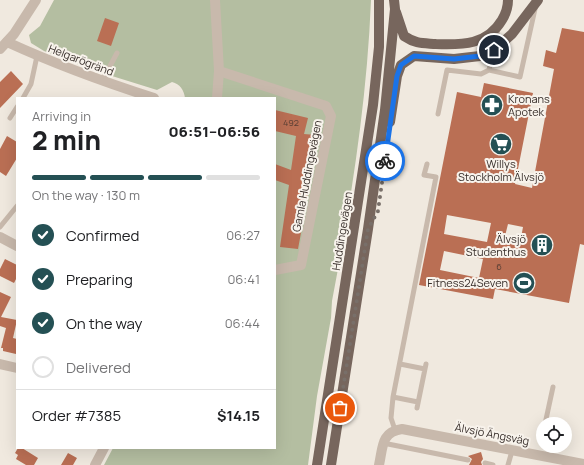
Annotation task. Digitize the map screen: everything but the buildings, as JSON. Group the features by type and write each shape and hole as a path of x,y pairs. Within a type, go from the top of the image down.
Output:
{"main road":[{"name":"Huddingevägen","path":"317,465 373,105 379,47 379,0"},
{"path":"394,4 404,36 414,42 456,45 478,42 497,28 504,16 508,0"},
{"path":"368,229 378,211 397,76 401,65 414,56 454,59 480,56 494,50 512,34 537,0"},
{"path":"331,465 385,110 394,4"}],"street":[{"path":"3,46 17,30 36,0"},
{"path":"215,0 218,71 217,97"},
{"name":"Helgarögränd","path":"3,46 37,56 102,81 150,97"},
{"name":"Gamla Huddingevägen","path":"218,71 326,106 331,116 301,265 276,270"},
{"path":"0,237 16,245"},
{"path":"0,364 16,368"},
{"path":"379,465 383,443 390,432 395,430"},
{"name":"Älvsjö Ängsväg","path":"395,430 411,430 584,464"},
{"path":"95,465 103,449"},
{"path":"570,462 584,455"}],"lane":[{"path":"489,70 505,0"},
{"path":"438,114 447,70 481,74 489,70 520,77 537,0"},
{"path":"102,81 117,53"},
{"path":"24,97 32,84 37,56"},
{"path":"10,118 16,109"},
{"path":"395,430 391,418 393,397 436,177 424,175 427,164"},
{"path":"0,227 16,207"},
{"path":"393,397 417,405 425,366 400,364"},
{"path":"547,417 553,387"},
{"path":"383,443 468,460"},
{"path":"508,465 512,451"},
{"path":"485,463 493,465"}],"green space":[{"path":"54,0 371,0 366,76 357,151 346,226 332,301 331,318 317,396 308,465 104,465 112,449 276,449 276,97 185,97 181,88 172,82 157,90 112,76 44,51 31,43 29,35 40,26"}],"way so far":[{"path":"340,408 368,229 378,211 385,161"}],"place":[{"name":"Kronans Apotek","path":"492,105"},
{"name":"Willys Stockholm Älvsjö","path":"501,144"},
{"name":"Älvsjö Studenthus","path":"542,245"},
{"name":"Fitness24Seven","path":"524,283"}],"route":[{"path":"385,161 397,76 401,65 414,56 454,59 480,56 494,50"}]}
